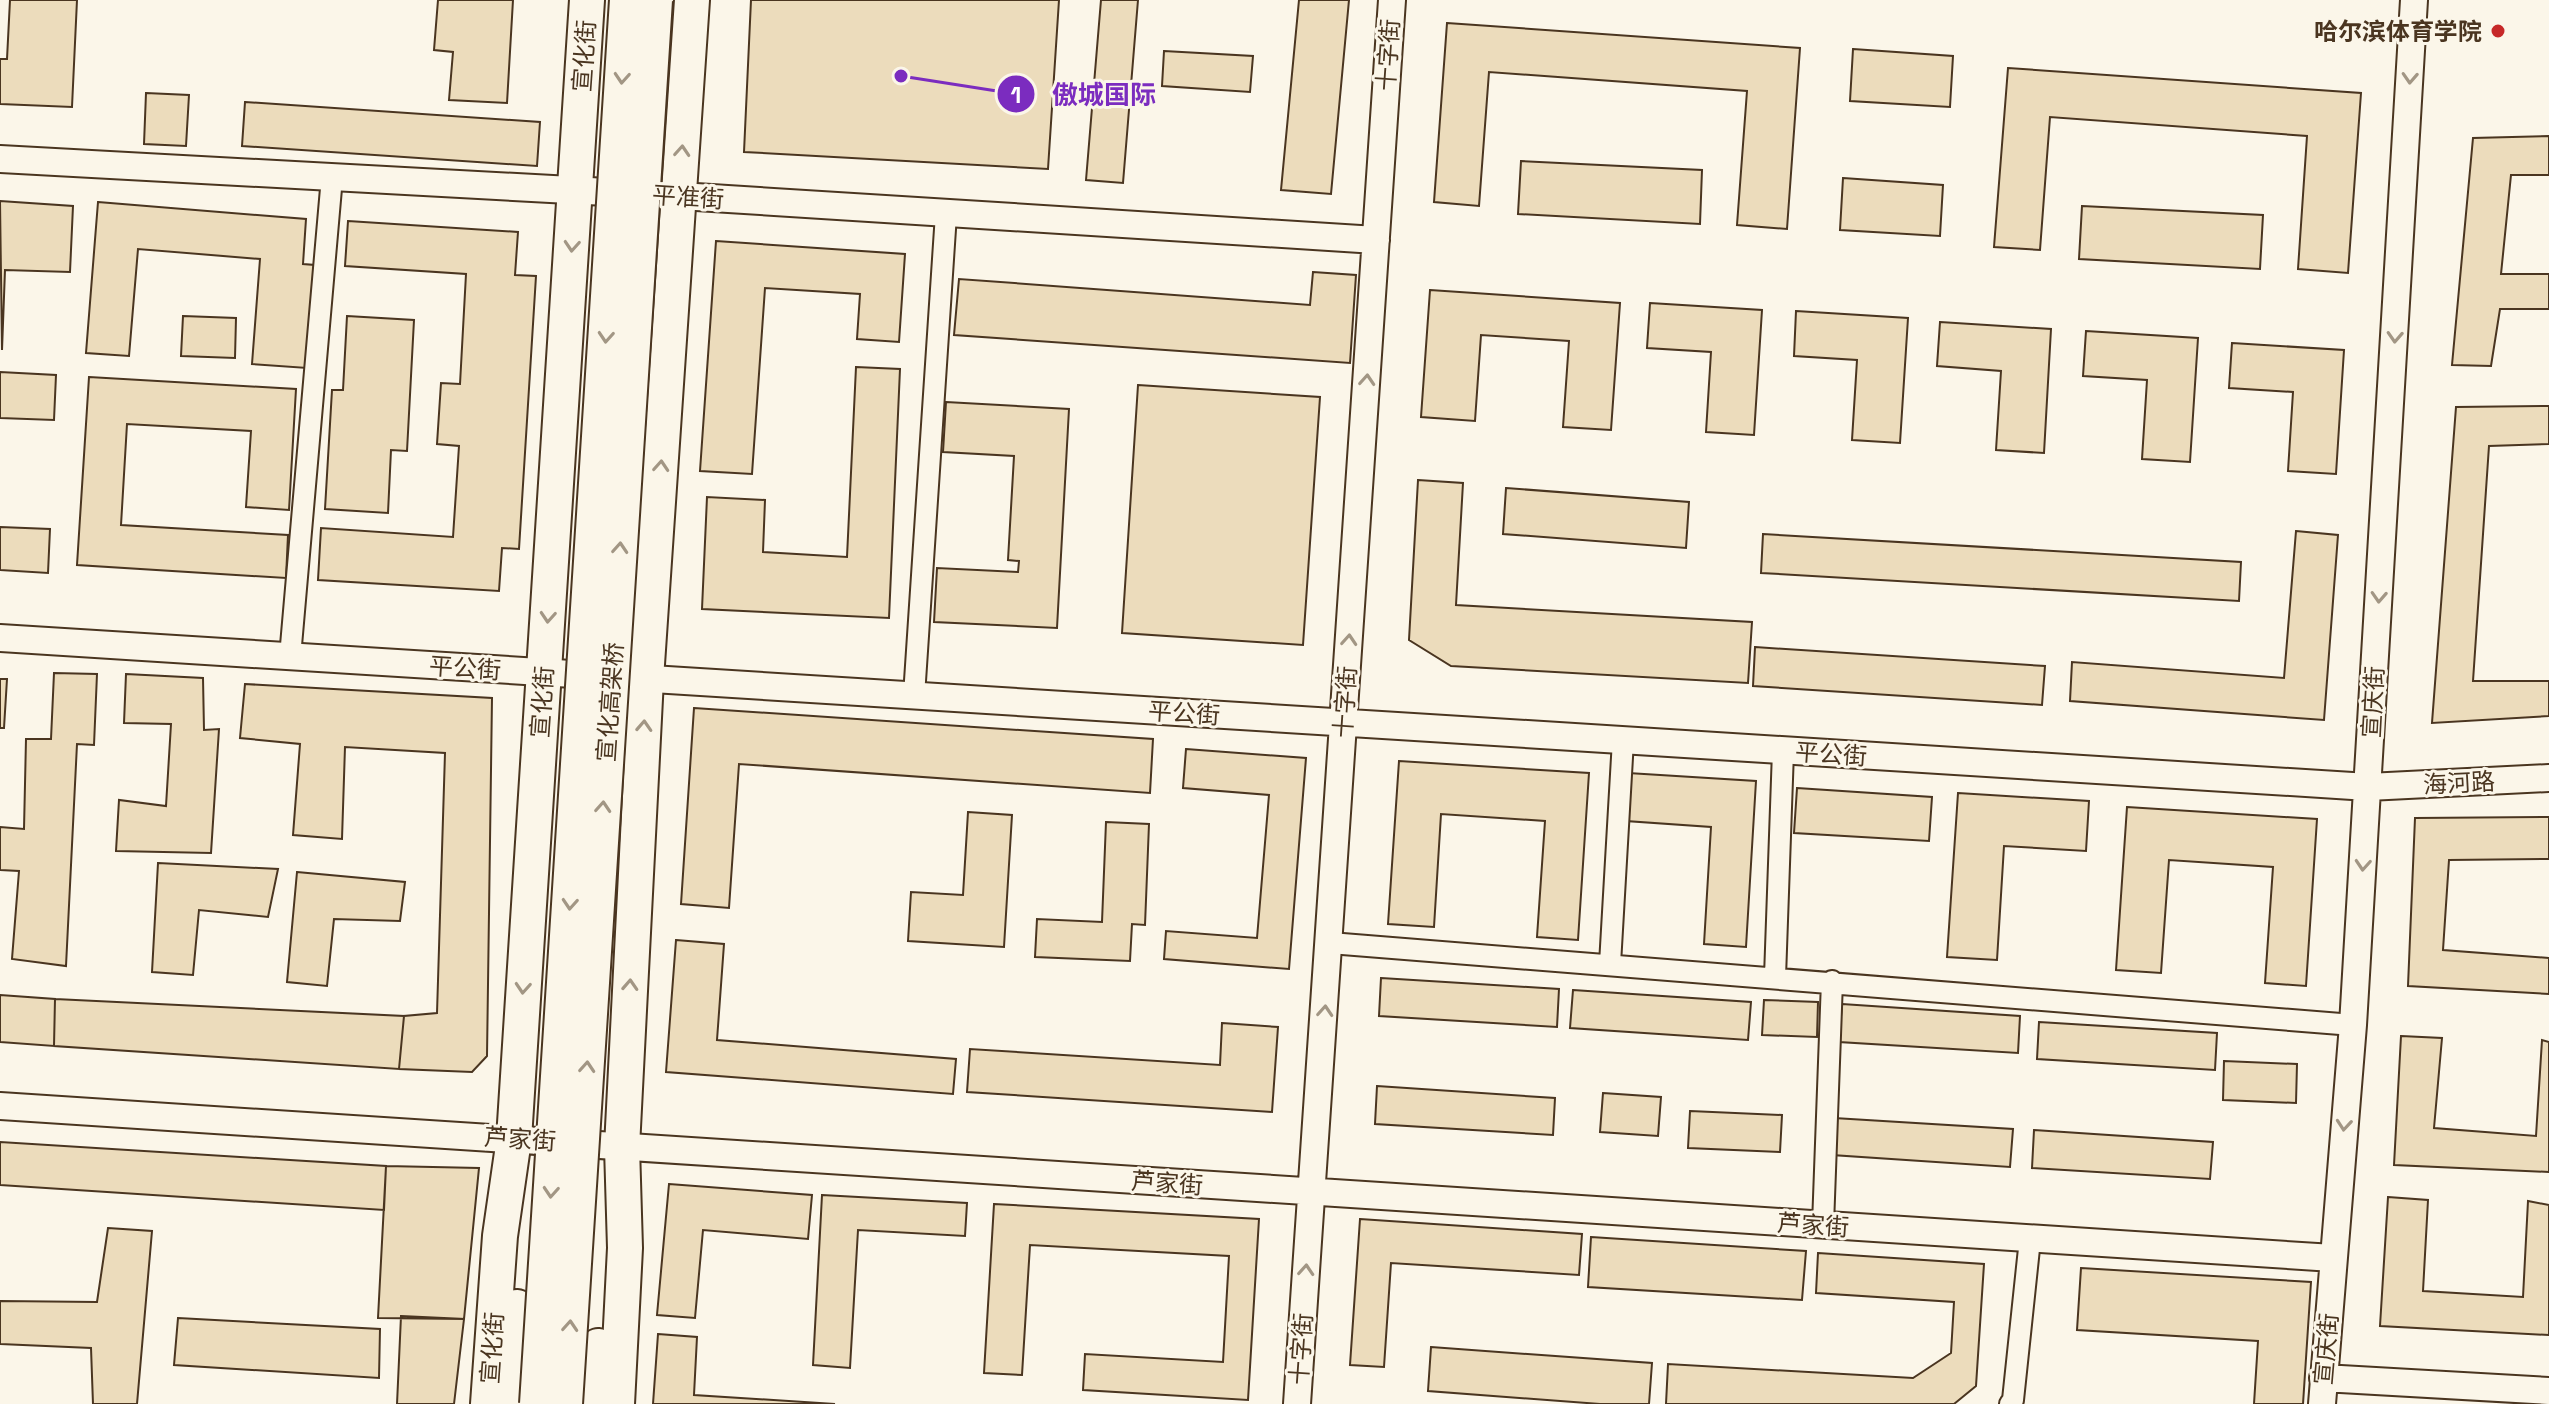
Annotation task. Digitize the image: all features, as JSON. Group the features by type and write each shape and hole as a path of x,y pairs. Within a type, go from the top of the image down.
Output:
{"highway":[{"name":"宣化街","path":"513,1401 500,1236 514,1139 587,0"},
{"name":"宣化高架桥","path":"513,1401 627,0"},
{"name":"宣化高架桥","path":"592,1401 655,0"},
{"path":"592,1401 625,1248 622,1147 646,679 692,0"}],"street":[{"name":"十字街","path":"1297,1404 1392,0"},
{"name":"宣庆街","path":"2322,1391 2353,1025 2414,0"},
{"name":"平准街","path":"0,159 680,196 1376,240"},
{"path":"290,657 332,177"},
{"path":"914,696 946,214"},
{"name":"平公街","path":"0,638 2368,787"},
{"path":"1610,964 1623,740"},
{"path":"1775,977 1783,751"},
{"name":"海河路","path":"2368,787 2549,778"},
{"path":"1330,943 2353,1025"},
{"path":"1823,1225 1832,981"},
{"name":"芦家街","path":"0,1106 2333,1258"},
{"path":"2010,1404 2013,1400 2030,1239"},
{"path":"2322,1391 2549,1391"}],"building":[{"path":"10,0 77,0 72,107 0,104 0,59 7,59"},
{"path":"438,0 513,0 507,103 449,100 453,52 434,50"},
{"path":"751,0 1059,0 1048,169 744,152"},
{"path":"1101,0 1138,0 1123,183 1086,180"},
{"path":"1299,0 1349,0 1331,194 1281,190"},
{"path":"1447,23 1800,48 1787,229 1737,225 1747,91 1489,72 1479,206 1434,202"},
{"path":"1853,49 1953,56 1950,107 1850,101"},
{"path":"1164,51 1253,56 1250,92 1162,86"},
{"path":"2008,68 2361,93 2348,273 2298,269 2307,136 2050,117 2040,250 1994,247"},
{"path":"146,93 189,95 186,146 144,144"},
{"path":"245,102 540,122 537,166 242,146"},
{"path":"2549,136 2549,175 2511,175 2501,274 2549,274 2549,309 2500,309 2491,366 2452,365 2473,138"},
{"path":"1521,161 1702,170 1700,224 1518,214"},
{"path":"1843,178 1943,185 1940,236 1840,230"},
{"path":"0,201 73,206 70,272 5,270 2,350"},
{"path":"98,202 306,219 303,264 315,265 307,368 252,364 260,259 138,249 129,356 86,353"},
{"path":"2082,206 2263,215 2260,269 2079,259"},
{"path":"348,221 518,232 515,275 536,276 519,549 502,548 499,591 318,580 321,528 453,537 459,446 437,444 441,383 460,384 466,274 345,266"},
{"path":"716,241 905,254 899,342 857,339 860,294 765,288 752,474 700,471"},
{"path":"1313,272 1356,275 1350,363 954,335 959,279 1310,305"},
{"path":"1430,290 1620,303 1611,430 1563,427 1569,341 1481,335 1475,421 1421,417"},
{"path":"1650,303 1762,310 1754,435 1706,432 1711,352 1647,348"},
{"path":"1796,311 1908,318 1900,443 1852,440 1857,360 1794,356"},
{"path":"183,316 236,318 235,358 181,356"},
{"path":"347,316 414,320 407,451 391,450 388,513 325,509 332,390 343,390"},
{"path":"1940,322 2051,329 2044,453 1996,450 2001,371 1937,366"},
{"path":"2086,331 2198,338 2190,462 2142,459 2147,380 2083,376"},
{"path":"2232,343 2344,350 2336,474 2288,471 2293,392 2229,388"},
{"path":"856,367 900,369 889,618 702,609 707,497 765,500 763,552 847,557"},
{"path":"0,372 56,375 54,420 0,418"},
{"path":"89,377 296,389 289,510 246,507 251,431 127,424 121,525 288,535 286,578 77,565"},
{"path":"1138,385 1320,397 1303,645 1122,633"},
{"path":"946,402 1069,409 1057,628 934,622 937,568 1018,572 1019,561 1008,560 1014,456 943,452"},
{"path":"2549,406 2549,444 2489,446 2473,681 2549,681 2549,716 2432,723 2456,407"},
{"path":"1418,480 1463,483 1456,605 1752,622 1748,683 1451,666 1409,640"},
{"path":"1506,488 1689,502 1686,548 1503,534"},
{"path":"0,527 50,529 48,573 0,570"},
{"path":"2296,531 2338,535 2324,720 2070,701 2072,662 2284,678"},
{"path":"1763,534 2241,562 2239,601 1761,573"},
{"path":"1755,647 2045,666 2042,705 1753,686"},
{"path":"54,673 97,674 94,745 77,744 66,966 12,959 19,871 0,870 0,827 24,829 26,739 51,739"},
{"path":"126,674 203,678 204,730 219,729 211,853 116,851 119,800 166,806 171,724 124,723"},
{"path":"0,679 7,679 4,728 0,728"},
{"path":"245,684 492,698 487,1056 472,1072 399,1069 404,1016 437,1013 445,753 345,747 342,839 293,835 300,744 240,738"},
{"path":"694,708 1153,739 1150,793 739,764 729,908 681,904"},
{"path":"1186,749 1306,758 1289,969 1164,959 1166,931 1257,938 1269,795 1183,788"},
{"path":"1399,761 1589,773 1578,940 1537,937 1545,821 1441,814 1434,927 1388,924"},
{"path":"1628,773 1756,781 1746,947 1704,944 1711,827 1626,821"},
{"path":"1797,788 1932,797 1929,841 1794,833"},
{"path":"1958,793 2089,801 2086,851 2004,846 1997,960 1947,957"},
{"path":"2127,807 2317,819 2306,986 2265,983 2273,867 2169,860 2161,973 2116,970"},
{"path":"968,812 1012,815 1004,947 908,941 911,892 963,895"},
{"path":"2549,817 2549,859 2449,860 2443,950 2549,958 2549,994 2408,986 2415,818"},
{"path":"1106,822 1149,824 1145,925 1132,924 1130,961 1035,957 1037,919 1102,922"},
{"path":"158,863 278,869 268,917 199,910 193,975 152,972"},
{"path":"297,872 405,882 400,921 334,919 327,986 287,982"},
{"path":"676,940 724,944 717,1040 956,1059 953,1094 666,1072"},
{"path":"1381,978 1559,989 1557,1027 1379,1016"},
{"path":"1573,990 1751,1002 1748,1040 1570,1028"},
{"path":"0,995 55,999 54,1046 0,1042"},
{"path":"55,999 404,1016 399,1069 54,1046"},
{"path":"1764,1000 1818,1002 1817,1037 1762,1035"},
{"path":"1842,1004 2020,1016 2018,1053 1839,1042"},
{"path":"2039,1022 2217,1033 2215,1070 2037,1059"},
{"path":"1222,1023 1278,1027 1272,1112 967,1092 970,1049 1220,1065"},
{"path":"2401,1036 2442,1038 2434,1128 2536,1136 2542,1040 2549,1042 2549,1172 2394,1165"},
{"path":"2224,1061 2297,1064 2296,1103 2223,1100"},
{"path":"1377,1086 1555,1098 1553,1135 1375,1124"},
{"path":"1603,1093 1661,1097 1658,1136 1600,1132"},
{"path":"1690,1111 1782,1115 1780,1152 1688,1148"},
{"path":"1834,1118 2013,1129 2010,1167 1832,1155"},
{"path":"2034,1130 2213,1142 2210,1179 2032,1168"},
{"path":"0,1142 386,1166 384,1210 0,1185"},
{"path":"386,1166 479,1168 464,1319 378,1318"},
{"path":"669,1184 812,1195 808,1239 703,1230 695,1318 657,1315"},
{"path":"822,1195 967,1203 965,1236 858,1230 850,1368 813,1365"},
{"path":"2388,1197 2428,1200 2423,1291 2523,1297 2528,1201 2549,1205 2549,1335 2380,1326"},
{"path":"994,1204 1259,1219 1248,1400 1083,1390 1085,1354 1223,1362 1229,1256 1030,1245 1022,1375 984,1373"},
{"path":"1360,1219 1582,1234 1579,1275 1391,1263 1384,1367 1350,1365"},
{"path":"108,1228 152,1231 137,1404 93,1404 91,1348 0,1344 0,1301 97,1302"},
{"path":"1591,1237 1806,1251 1802,1300 1588,1287"},
{"path":"1818,1253 1984,1264 1976,1386 1954,1404 1666,1404 1668,1364 1913,1378 1951,1353 1954,1302 1816,1293"},
{"path":"2081,1268 2311,1282 2303,1404 2254,1404 2258,1341 2077,1330"},
{"path":"401,1316 464,1319 454,1404 397,1404"},
{"path":"178,1318 380,1329 379,1378 174,1365"},
{"path":"658,1334 697,1337 694,1395 835,1404 653,1404"},
{"path":"1431,1347 1652,1363 1649,1404 1600,1404 1428,1391"}],"place":[{"name":"哈尔滨体育学院","path":"2498,31"},
{"name":"傲城国际","path":"901,76"}]}
